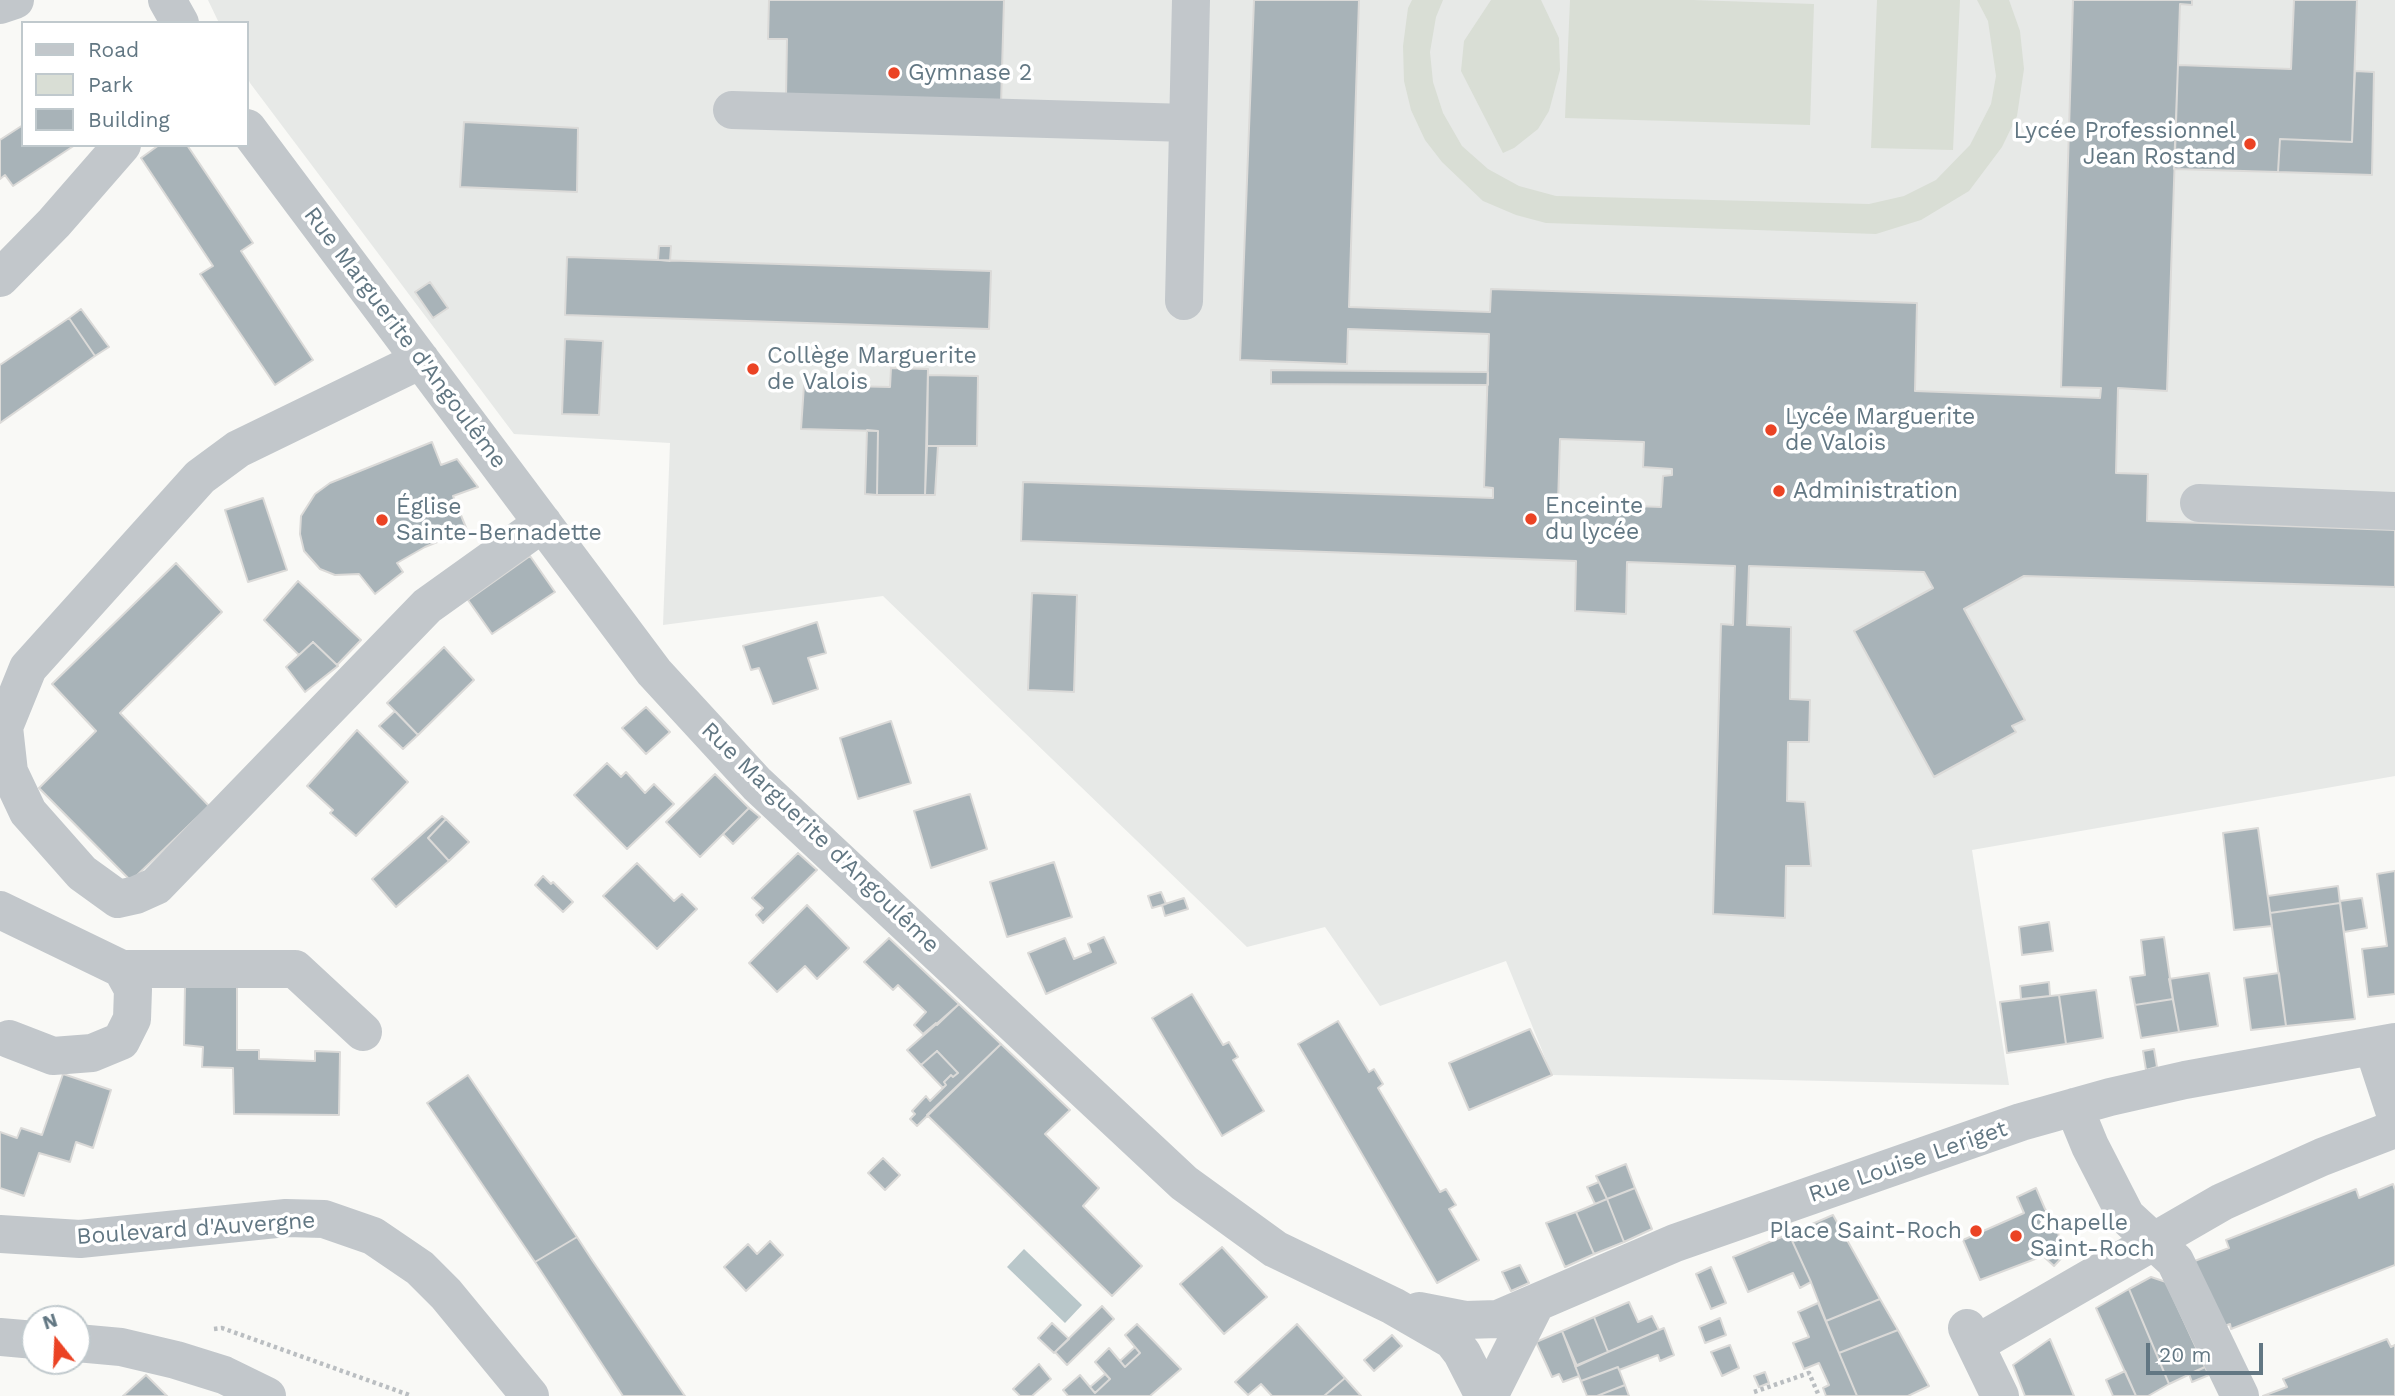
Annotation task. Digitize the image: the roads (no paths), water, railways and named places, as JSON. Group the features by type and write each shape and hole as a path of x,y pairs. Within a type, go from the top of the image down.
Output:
{"street":[{"path":"0,5 15,0"},
{"path":"167,0 179,21"},
{"path":"1184,301 1191,0"},
{"path":"733,110 1188,124"},
{"name":"Rue Marguerite d'Angoulême","path":"248,129 654,672 757,784 1184,1183 1275,1249 1393,1306"},
{"path":"0,278 54,223 120,147"},
{"path":"421,360 238,449 200,477 28,668 4,727 9,772 28,813 82,873 118,898 136,895 156,886 427,606 542,523"},
{"path":"2199,503 2395,511"},
{"path":"0,909 122,969 295,969 363,1032"},
{"path":"9,1039 53,1056 92,1053 121,1041 132,1019 133,989 122,969"},
{"path":"2384,1044 2395,1112"},
{"name":"Rue Louise Leriget","path":"1393,1306 1465,1320 1498,1319 1675,1243 2021,1122 2186,1080 2384,1044"},
{"path":"2074,1107 2090,1146 2126,1216 2175,1261 2240,1396"},
{"path":"2000,1396 1972,1336 2222,1202 2322,1157 2395,1129"},
{"name":"Boulevard d'Auvergne","path":"0,1234 80,1239 286,1218 324,1219 373,1236 420,1268 446,1294 530,1396"},
{"path":"1489,1396 1535,1305"},
{"path":"1393,1306 1452,1340 1462,1353 1484,1396"},
{"path":"0,1337 21,1339"},
{"path":"91,1344 121,1347 176,1360 223,1385 267,1396"}],"place":[{"name":"Gymnase 2","path":"894,73"},
{"name":"Lycée Professionnel Jean Rostand","path":"2250,144"},
{"name":"Collège Marguerite de Valois","path":"753,369"},
{"name":"Lycée Marguerite de Valois","path":"1771,430"},
{"name":"Administration","path":"1779,491"},
{"name":"Enceinte du lycée","path":"1531,519"},
{"name":"Église Sainte-Bernadette","path":"382,520"},
{"name":"Place Saint-Roch","path":"1976,1231"},
{"name":"Chapelle Saint-Roch","path":"2016,1236"}]}
